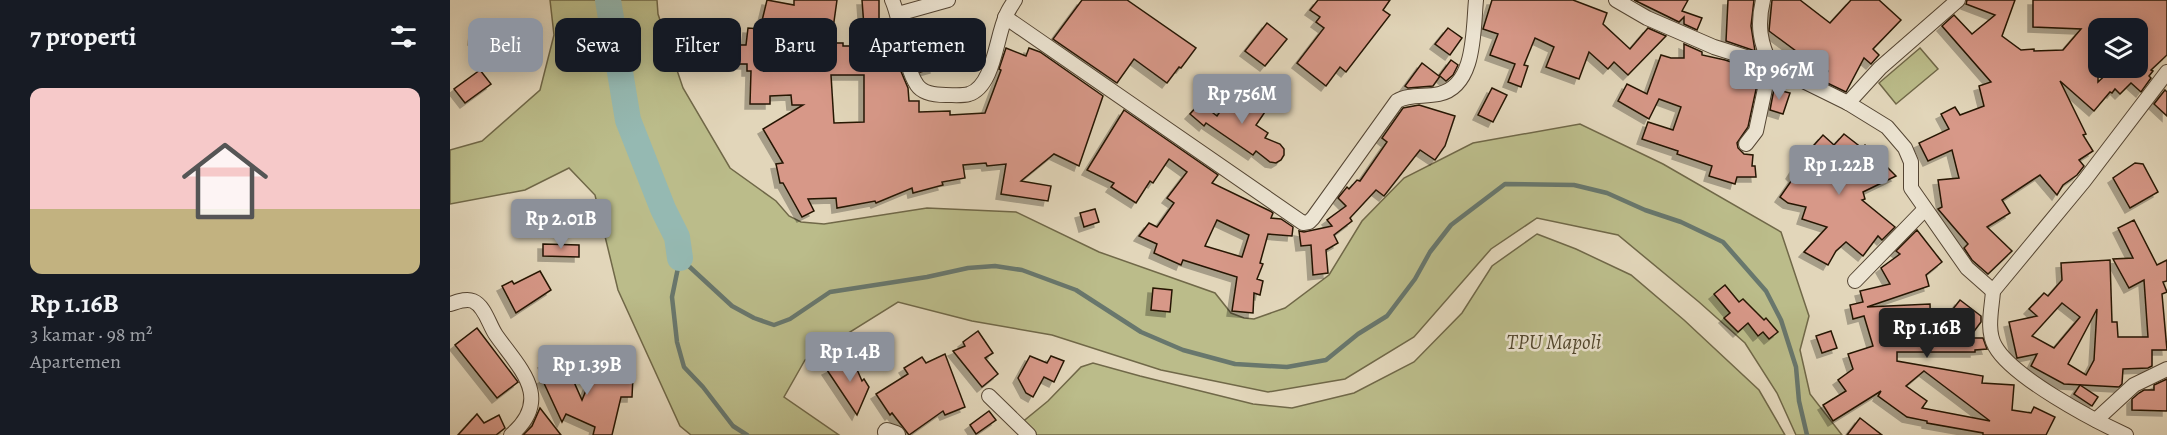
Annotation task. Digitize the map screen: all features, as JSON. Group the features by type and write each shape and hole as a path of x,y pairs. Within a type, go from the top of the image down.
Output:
{"street":[{"path":"892,0 898,14 904,47 918,86 930,94 943,95 971,93 981,86 988,74 1005,17 1015,0"},
{"path":"898,14 948,0"},
{"path":"1005,17 1303,223 1313,218 1397,101 1403,98 1437,95 1450,91 1460,82 1472,46 1476,0"},
{"path":"1616,0 1647,18 1714,47 1770,65 1874,117 1898,138 1911,162 1911,188 1967,268 1993,291"},
{"path":"1746,144 1756,131 1770,65 1760,37 1760,14 1763,0"},
{"path":"1848,103 1880,68 1958,0"},
{"path":"2126,435 2096,420 2030,380 2011,364 1995,346 1990,330 1993,291 2084,181 2167,72"},
{"path":"1855,281 1925,208"},
{"path":"450,304 466,300 474,301 530,384 526,416 511,435"},
{"path":"2096,420 2134,385 2167,369"},
{"path":"989,396 1029,435"}],"green space":[{"path":"550,0 657,0 659,18 653,18 653,72 678,72 683,88 730,168 776,201 789,216 801,222 824,224 927,208 1016,212 1099,252 1215,293 1231,313 1254,319 1285,308 1329,275 1362,221 1404,178 1473,143 1580,124 1663,164 1781,232 1809,316 1800,350 1810,394 1842,435 1796,435 1777,393 1745,343 1618,235 1537,218 1491,249 1414,337 1345,379 1268,392 1161,370 1052,335 972,321 898,302 805,360 784,397 839,435 691,435 680,426 618,290 595,195 569,168 525,190 450,204 450,150 482,141 540,90 554,35"},
{"path":"1920,48 1938,69 1896,104 1879,83"},
{"name":"TPU Mapoli","path":"1537,234 1576,249 1631,275 1684,320 1759,390 1785,435 1036,435 1020,424 1048,401 1081,367 1093,363 1253,404 1292,408 1354,393 1414,362 1462,313 1492,266"}],"building":[{"path":"767,0 794,5 794,0 837,0 834,18 763,18"},
{"path":"862,0 879,0 879,18 863,18"},
{"path":"1082,0 1127,0 1196,48 1167,83 1134,59 1117,83 1053,39"},
{"path":"1318,0 1390,0 1383,10 1390,15 1346,72 1340,67 1326,86 1297,63 1324,28 1316,22 1320,17 1310,10"},
{"path":"1492,0 1573,0 1607,13 1603,24 1630,49 1648,28 1666,36 1628,75 1614,62 1608,69 1589,52 1579,79 1546,67 1554,47 1535,38 1524,65 1528,66 1521,87 1508,82 1515,64 1490,55 1498,34 1483,29"},
{"path":"1634,0 1688,0 1682,11 1702,18 1697,30 1684,24 1684,17 1679,22"},
{"path":"1728,0 1754,0 1751,26 1755,51 1726,41"},
{"path":"1772,0 1800,0 1830,23 1851,0 1879,0 1901,20 1873,49 1879,55 1871,64 1864,58 1846,92 1823,81 1828,71 1803,59 1804,57 1769,31"},
{"path":"1967,0 2015,0 2002,36 2021,50 2063,50 2081,29 2033,27 2033,0 2167,0 2167,55 2151,70 2153,71 2149,76 2151,78 2141,92 2131,83 2120,94 2115,89 2094,111 2060,81 2086,134 2083,135 2093,151 2079,160 2084,166 2077,175 2063,185 2057,195 2040,175 2002,200 2010,213 1987,227 2012,251 1988,274 1972,260 1964,248 1968,244 1938,209 1942,207 1938,180 1959,178 1952,150 1928,161 1919,143 1949,129 1941,114 1955,107 1960,115 1984,106 1979,86 1991,82 1942,26 1954,15 1972,34 1995,15 1966,4"},
{"path":"1267,23 1287,39 1265,66 1245,51"},
{"path":"748,28 753,28 753,72 837,72 837,43 843,43 843,46 849,46 849,72 901,72 908,88 909,101 919,101 919,112 950,111 950,115 985,113 1001,70 999,69 1006,48 1026,56 1029,48 1040,52 1103,96 1079,166 1054,154 1021,181 1051,186 1048,201 1001,194 1006,164 987,166 986,163 963,165 965,178 942,182 943,185 913,193 912,188 876,203 875,201 837,208 836,198 808,199 814,211 802,217 783,183 780,183 776,164 783,163 763,129 803,105 792,105 791,95 770,96 770,104 750,104 751,71 747,71 747,64 741,64 741,45 746,45","holes":["831,75 864,75 864,122 834,123"]},
{"path":"1448,28 1462,38 1450,55 1435,44"},
{"path":"1684,44 1702,52 1702,55 1760,71 1748,127 1737,143 1738,148 1744,154 1753,155 1752,166 1755,166 1756,177 1737,177 1735,184 1709,176 1712,166 1642,139 1648,122 1673,130 1681,107 1659,99 1649,119 1618,101 1627,84 1647,94 1661,55 1684,58"},
{"path":"1451,60 1458,65 1453,75 1446,81 1440,76 1433,86 1408,88 1405,86 1422,63 1439,76"},
{"path":"477,72 482,72 491,84 465,103 454,89"},
{"path":"1237,88 1267,109 1256,125 1268,133 1265,138 1280,144 1284,149 1284,155 1276,163 1270,162 1256,151 1253,155 1206,123 1204,126 1190,114 1200,103 1217,116"},
{"path":"1492,88 1507,95 1493,122 1478,115"},
{"path":"1774,89 1790,93 1783,114 1770,110"},
{"path":"2165,90 2167,92 2167,116 2154,104"},
{"path":"1419,105 1455,116 1445,146 1435,160 1420,150 1384,196 1376,190 1350,218 1352,221 1334,235 1338,243 1326,250 1328,273 1313,275 1311,245 1301,246 1299,231 1332,226 1327,220 1346,206 1338,198 1347,187 1349,189 1357,180 1360,181 1387,142 1382,138 1403,108"},
{"path":"1124,110 1218,175 1212,183 1270,211 1273,213 1271,218 1281,219 1293,227 1292,236 1268,234 1260,263 1263,264 1257,279 1263,281 1260,295 1254,293 1253,313 1232,311 1237,277 1183,260 1181,265 1154,253 1157,244 1139,236 1149,223 1157,227 1174,203 1167,198 1187,172 1169,159 1153,183 1150,181 1136,203 1111,187 1114,183 1087,170","holes":["1217,220 1249,235 1242,257 1205,246"]},
{"path":"1844,134 1862,148 1865,145 1896,176 1863,192 1865,199 1862,200 1895,227 1882,240 1878,236 1863,256 1846,242 1836,251 1828,265 1804,252 1827,227 1802,219 1806,207 1788,203 1780,197 1794,177 1791,174 1798,163 1823,135 1834,145"},
{"path":"2135,163 2143,164 2158,192 2130,208 2113,178"},
{"path":"1095,209 1099,222 1084,227 1080,213"},
{"path":"2134,220 2157,265 2167,260 2167,281 2163,282 2167,292 2162,294 2167,350 2152,350 2152,366 2148,368 2123,369 2122,384 2119,387 2064,384 2031,366 2037,354 2017,358 2009,322 2037,316 2029,309 2044,293 2048,296 2062,280 2061,263 2110,260 2112,322 2117,322 2118,337 2148,337 2144,280 2129,288 2113,259 2133,258 2118,228","holes":["2062,303 2080,317 2054,348 2032,336","2097,309 2094,360 2086,375 2068,364"]},
{"path":"1917,230 1942,262 1926,275 1929,286 1867,307 1930,304 1931,337 1960,300 1981,316 1981,322 1969,338 1983,338 1987,349 1975,350 1975,352 1897,352 1897,361 1983,376 1982,383 2014,385 2012,410 2031,413 2034,407 2055,417 2046,435 1983,435 1983,433 1927,423 1927,421 1907,417 1878,396 1881,391 1833,421 1823,405 1846,391 1838,380 1853,369 1848,354 1873,346 1864,316 1853,319 1850,305 1863,302 1860,291 1890,284 1881,268 1900,254 1896,251","holes":["1924,371 1990,421 1922,408 1927,401 1906,386"]},
{"path":"543,244 579,245 579,257 543,256"},
{"path":"540,271 551,290 516,313 502,286 512,281 514,284"},
{"path":"1725,285 1739,302 1743,299 1764,320 1766,318 1778,332 1769,339 1763,332 1758,336 1748,323 1738,332 1724,318 1730,313 1714,294"},
{"path":"1153,288 1172,290 1170,312 1151,310"},
{"path":"477,328 518,382 497,398 455,345"},
{"path":"978,331 993,353 985,358 998,374 982,387 953,351 965,346 963,342"},
{"path":"1831,331 1837,348 1822,353 1816,336"},
{"path":"945,354 965,407 945,415 943,411 909,435 892,413 890,415 876,394 908,374 904,368 922,357 926,363"},
{"path":"562,355 582,400 598,366 609,371 607,375 633,376 632,397 621,397 612,435 593,435 595,427 566,414 562,422 542,379 549,376 543,363"},
{"path":"1030,356 1047,363 1051,356 1064,361 1054,382 1044,377 1033,397 1026,393 1018,378"},
{"path":"852,358 862,381 864,379 869,387 857,415 827,370"},
{"path":"2167,379 2167,411 2132,410 2132,399 2144,390 2154,390 2154,385"},
{"path":"2080,385 2098,397 2092,406 2074,394"},
{"path":"540,408 561,435 523,435 532,426"},
{"path":"989,411 996,420 976,434 970,425"},
{"path":"477,414 484,423 499,415 505,428 496,435 458,435"},
{"path":"1860,418 1882,435 1847,435"}],"waterway":[{"path":"608,0 628,120 663,209 677,237 680,258"},
{"path":"680,258 732,306 754,318 774,325 790,319 830,292 927,277 968,268 995,266 1022,270 1076,290 1141,332 1183,350 1235,364 1287,367 1326,360 1358,334 1387,316 1451,225 1505,184 1574,185 1607,193 1645,210 1681,222 1723,242 1766,291 1781,320 1796,367 1799,401 1807,435"},
{"path":"680,258 672,297 677,342 684,367 703,387 733,426 747,435"}]}
